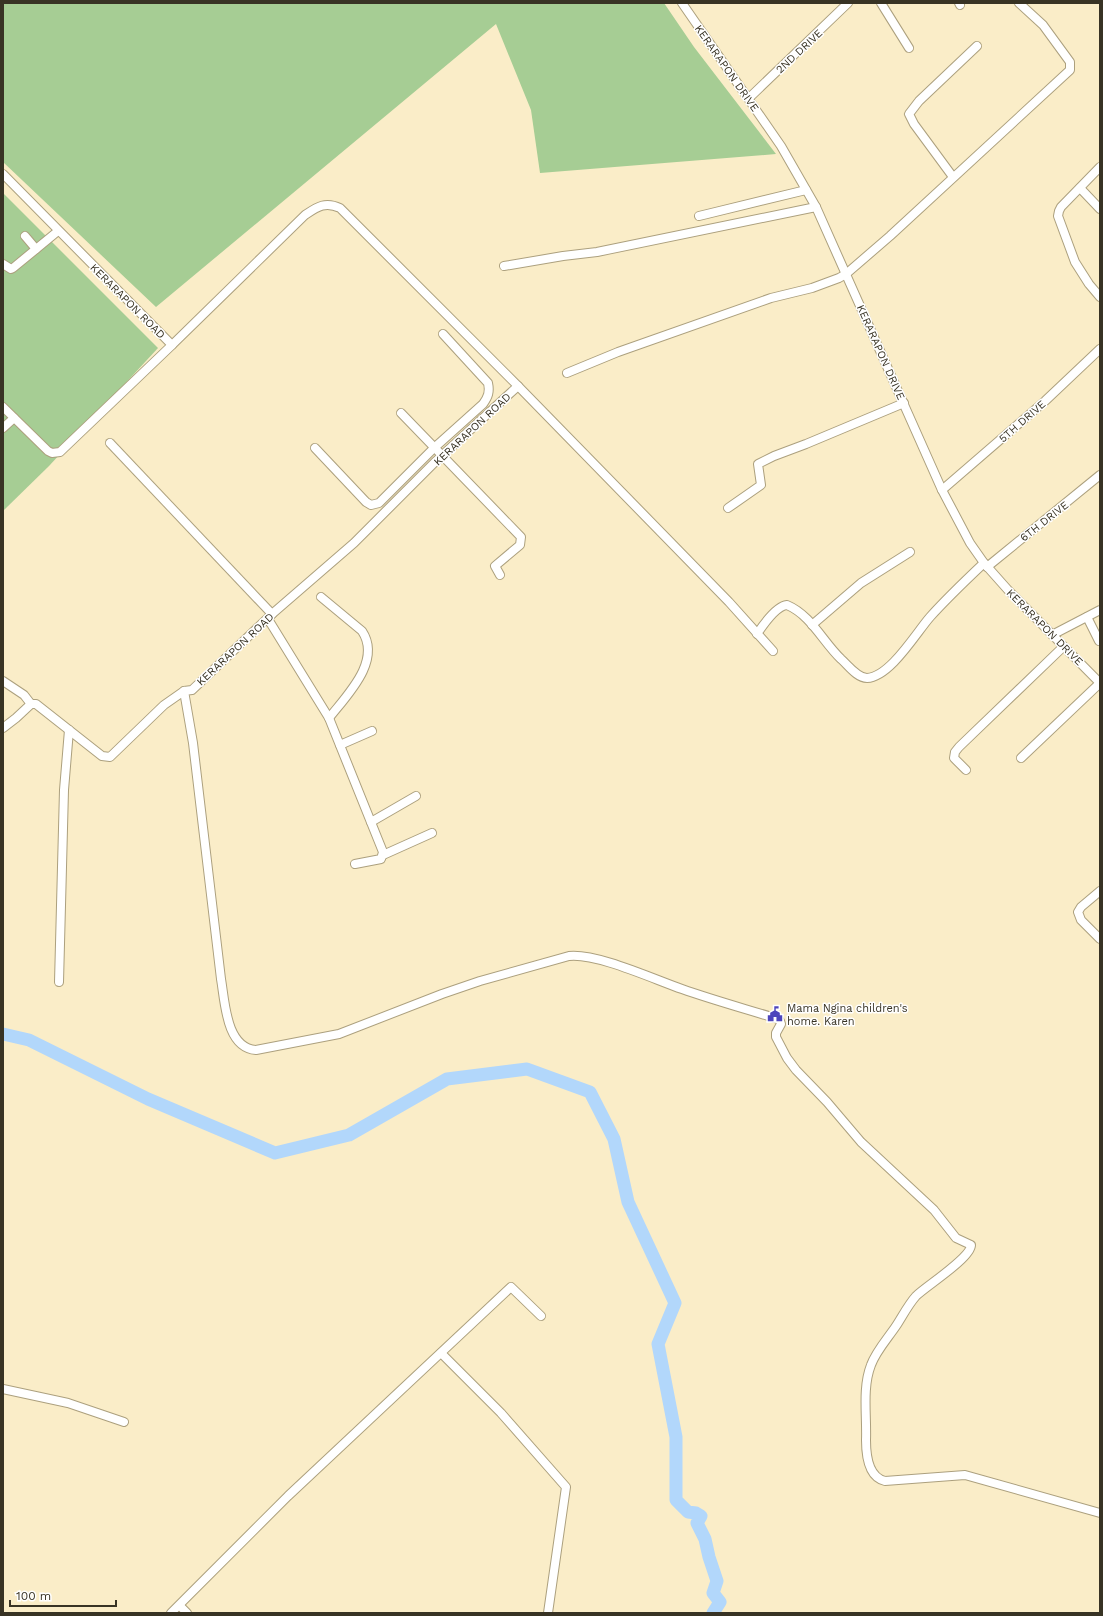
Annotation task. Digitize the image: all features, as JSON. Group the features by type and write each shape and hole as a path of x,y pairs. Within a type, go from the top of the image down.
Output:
{"street":[{"name":"KERARAPON DRIVE","path":"682,3 749,98 789,160 816,207 942,490 970,542 986,565 1033,617 1100,683"},
{"name":"2ND DRIVE","path":"749,98 848,3"},
{"path":"881,3 909,48"},
{"path":"567,373 618,352 771,298 812,288 846,274 890,236 1070,70 1070,62 1043,25 1019,3"},
{"path":"953,177 914,124 909,114 919,100 977,46"},
{"path":"1100,167 1059,211 1058,219 1075,262 1089,284 1100,297"},
{"name":"KERARAPON ROAD","path":"3,174 172,345 305,215 320,206 329,204 340,208 518,386 442,457 354,543 270,616 192,690 184,690 193,743 221,979 231,1030 238,1041 244,1047 250,1049 261,1049 339,1034 473,984 577,955 590,957 618,966 684,990 780,1021 781,1024 776,1033 776,1037 787,1058 796,1070 827,1102 860,1142 934,1210 956,1238 970,1244 971,1247 969,1251 943,1276 916,1297 872,1363 866,1394 866,1447 869,1463 873,1473 878,1478 885,1481 965,1476 1100,1513"},
{"path":"1080,188 1100,209"},
{"path":"699,216 806,190"},
{"path":"504,266 597,252 816,207"},
{"path":"3,264 10,269 58,231"},
{"path":"25,236 36,249"},
{"path":"315,448 366,502 375,505 379,503 434,448 483,404 490,392 485,378 443,334"},
{"path":"3,407 48,451 52,453 60,452 172,345"},
{"name":"5TH DRIVE","path":"942,490 1045,401 1100,349"},
{"path":"518,386 729,602 773,651"},
{"path":"728,508 761,485 758,464 774,456 904,403"},
{"path":"400,413 521,537 520,545 495,566 500,575"},
{"path":"3,428 14,418"},
{"path":"110,443 270,616 330,718 383,855"},
{"name":"6TH DRIVE","path":"757,634 778,609 784,606 791,607 812,625 836,654 857,674 867,678 875,676 893,662 905,650 929,618 986,565 1100,475"},
{"path":"812,625 861,583 910,552"},
{"path":"321,597 362,630 366,637 368,651 366,663 362,672 330,718"},
{"path":"1052,635 1100,610"},
{"path":"1087,617 1099,641"},
{"path":"966,770 954,758 954,752 1063,647"},
{"path":"3,680 24,694 31,704 38,705 102,756 110,757 164,705 184,690"},
{"path":"1021,758 1100,683"},
{"path":"3,728 31,704"},
{"path":"59,982 64,790 69,730"},
{"path":"340,745 372,732"},
{"path":"370,822 416,796"},
{"path":"355,864 381,859 383,855 432,833"},
{"path":"1100,892 1081,907 1078,912 1081,920 1100,939"},
{"path":"172,1613 288,1496 511,1286 541,1316"},
{"path":"441,1353 501,1413 566,1487 548,1613"},
{"path":"3,1388 68,1403 124,1422"},
{"path":"180,1606 187,1613"}],"green space":[{"path":"3,3 664,3 694,47 776,154 540,173 531,110 496,24 156,307 3,162"},
{"path":"3,193 158,348 49,466 3,511"}],"waterway":[{"path":"3,1034 29,1040 148,1099 275,1153 349,1135 447,1079 527,1069 590,1092 614,1139 628,1202 675,1303 658,1344 676,1437 676,1500 688,1512 696,1513 701,1516 697,1523 705,1539 717,1581 713,1593 720,1602 713,1613"}],"place":[{"name":"Mama Ngina children's home. Karen","path":"775,1014"}]}
